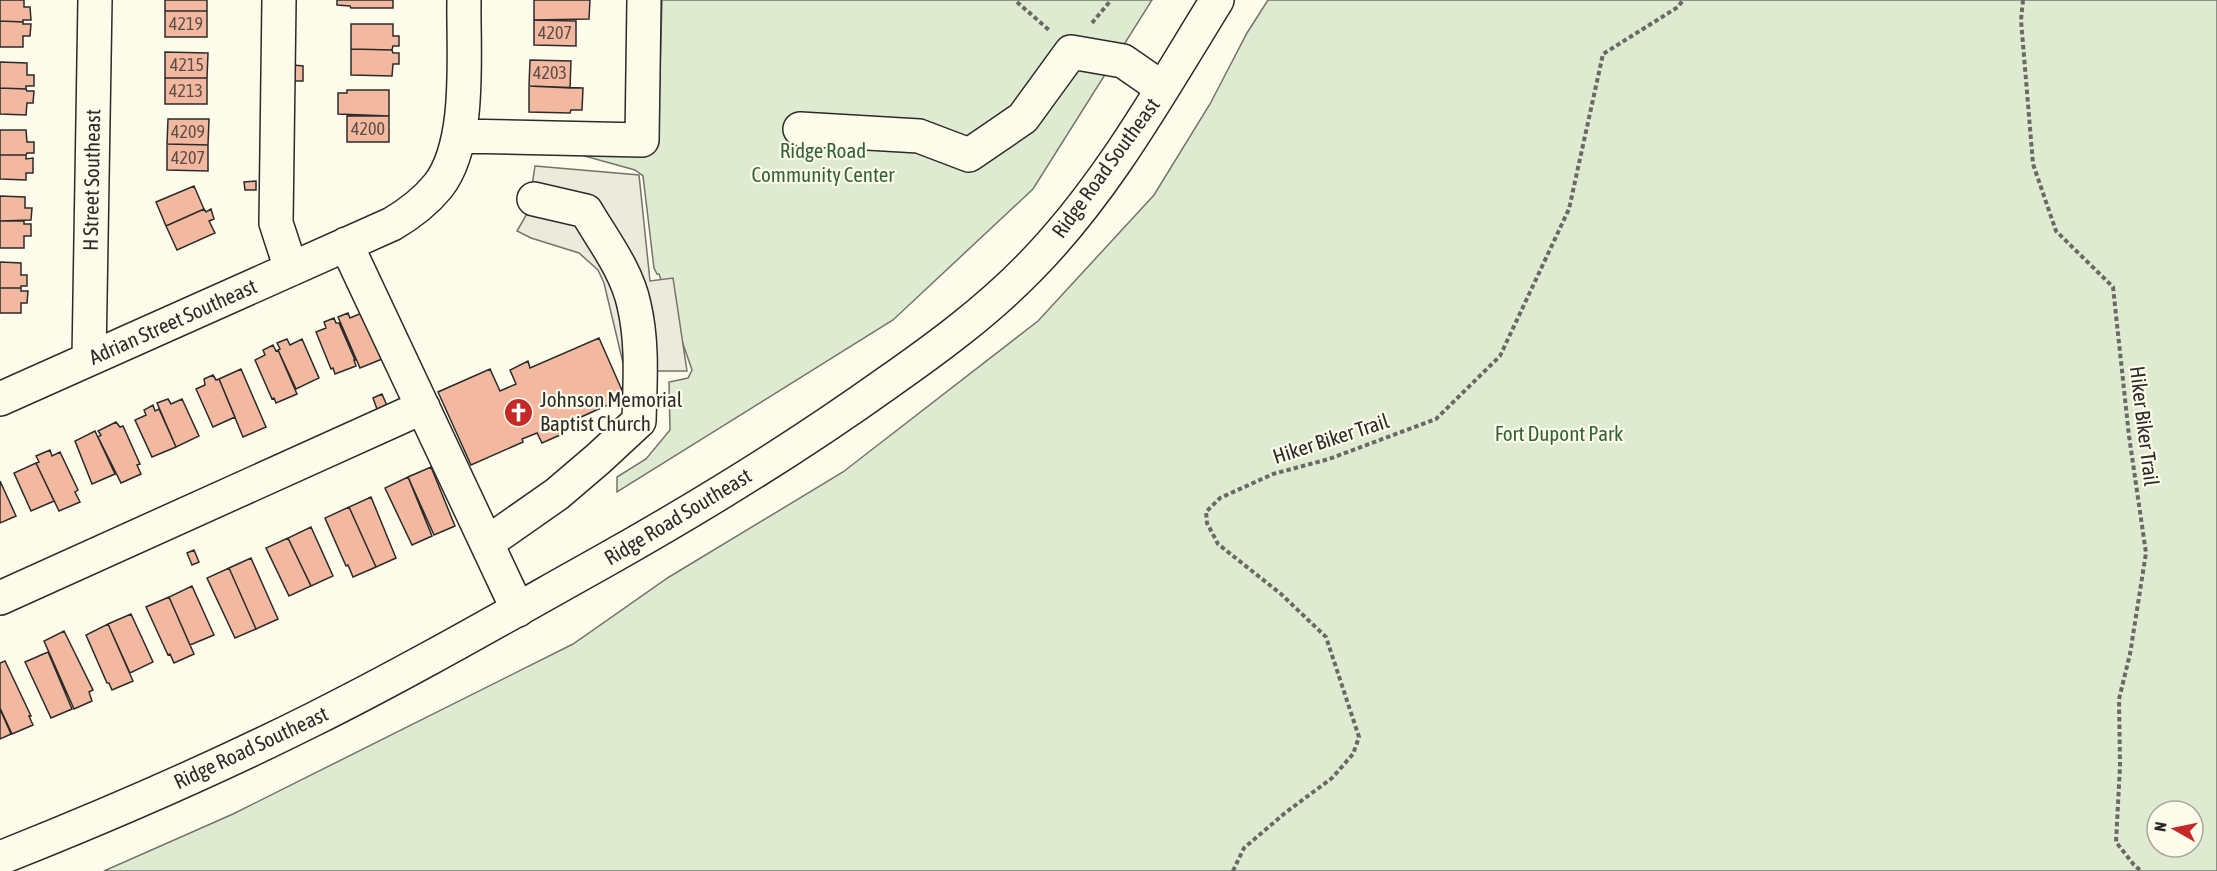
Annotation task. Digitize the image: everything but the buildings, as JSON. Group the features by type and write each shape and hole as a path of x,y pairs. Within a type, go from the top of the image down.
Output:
{"main road":[{"name":"H Street Southeast","path":"89,359 95,0"},
{"path":"279,0 276,223 291,269"},
{"name":"Adrian Street Southeast","path":"0,399 392,224 418,207 444,176 459,136 463,101 464,0"},
{"path":"459,136 642,140 644,0"},
{"name":"Ridge Road Southeast","path":"0,858 238,756 392,679 518,610 728,489 842,415 957,332 997,299 1061,233 1090,198 1217,0"},
{"path":"800,129 919,136 969,154 1023,118 1071,52 1123,61 1162,88"},
{"path":"487,543 557,494 639,421 641,355 634,304 621,270 586,211 534,199"},
{"path":"346,244 518,610"},
{"path":"0,598 423,407"}],"path":[{"name":"Hiker Biker Trail","path":"1233,871 1244,848 1285,813 1332,778 1353,754 1359,737 1326,637 1281,594 1218,544 1207,523 1206,512 1220,498 1273,474 1329,459 1436,419 1500,356 1569,209 1603,54 1678,7 1683,0"},
{"name":"Hiker Biker Trail","path":"2023,0 2021,20 2033,164 2056,231 2113,288 2129,436 2146,554 2130,654 2119,699 2120,766 2116,842 2141,871"}],"green space":[{"name":"Ridge Road Community Center","path":"662,0 1152,0 1033,189 893,320 617,492 617,477 646,459 670,430 669,382 688,378 692,370 659,274 654,268 643,176 635,170 581,155 626,142 658,144"},
{"name":"Fort Dupont Park","path":"1268,0 2217,0 2217,871 104,871 233,814 573,644 669,577 843,472 1038,321 1154,195 1210,104 1247,33"}],"shaded area":[{"path":"535,166 639,175 650,281 673,278 687,371 656,371 624,367 604,283 598,270 579,253 531,238 517,231 528,212"}],"place":[{"name":"Johnson Memorial Baptist Church","path":"519,412"}]}
